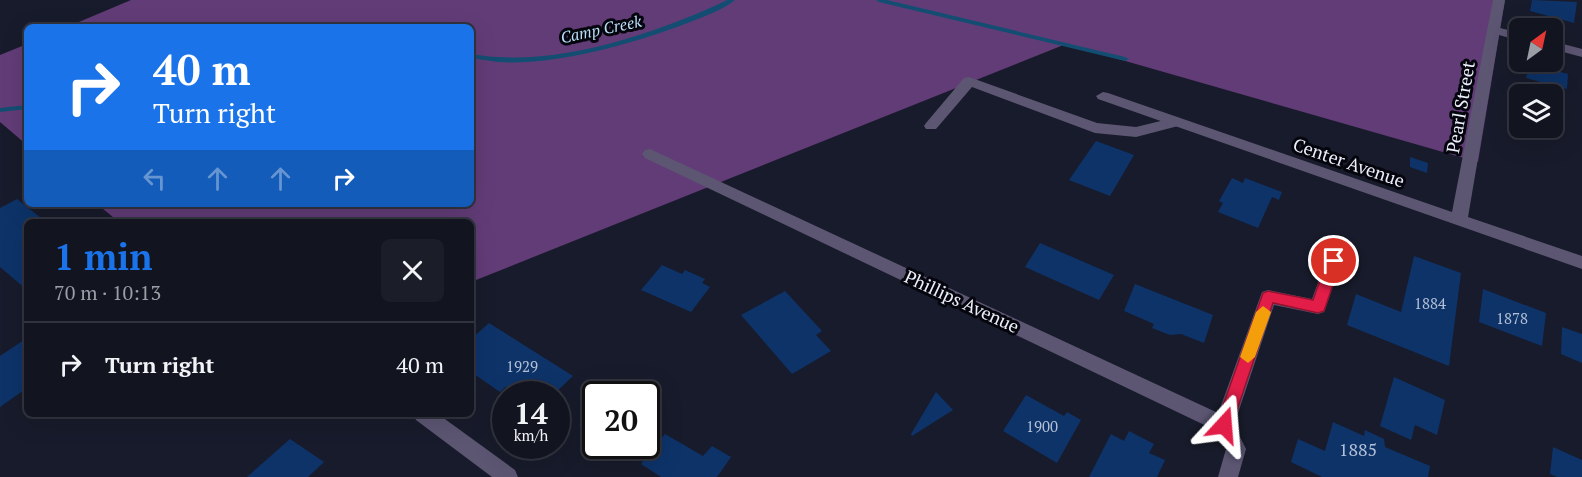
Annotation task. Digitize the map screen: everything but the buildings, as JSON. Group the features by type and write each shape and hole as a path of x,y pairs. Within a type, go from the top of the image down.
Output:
{"street":[{"name":"Pearl Street","path":"1459,220 1499,0"},
{"path":"1494,30 1509,34"},
{"path":"1563,48 1582,54"},
{"path":"931,126 969,81 1095,128 1136,132 1176,122"},
{"name":"Center Avenue","path":"1103,96 1582,263"},
{"name":"Phillips Avenue","path":"650,154 1224,425"},
{"path":"1227,477 1236,449 1224,425 1268,297 1318,307 1334,261"},
{"path":"427,417 508,477"}],"shaded area":[{"path":"131,0 1505,0 1478,162 1066,44 474,281 474,219 115,219 101,207 474,207 474,24 74,24"},
{"path":"24,45 24,142 0,122 0,55"}],"waterway":[{"name":"Camp Creek","path":"474,56 499,60 532,59 604,47 675,25 732,0"},
{"name":"Camp Creek","path":"879,0 1125,59"},
{"name":"Camp Creek","path":"0,110 24,107"}],"slow traffic":[{"path":"1248,357 1263,312"}],"route":[{"path":"1224,425 1268,297 1318,307 1334,261"}]}
